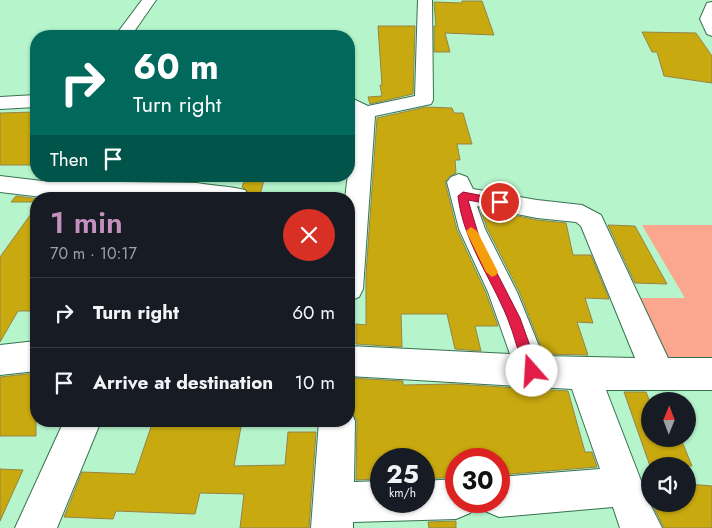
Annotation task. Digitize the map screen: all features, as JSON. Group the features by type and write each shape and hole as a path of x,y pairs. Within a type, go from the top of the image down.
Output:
{"street":[{"path":"127,30 149,0"},
{"path":"355,154 357,107 424,100 425,0"},
{"path":"712,6 707,16 707,25 712,31"},
{"path":"0,102 30,101"},
{"path":"0,184 42,189 202,192"},
{"path":"532,371 513,318 474,240 465,211 461,189 538,209 582,214 592,220 658,374"},
{"path":"0,360 30,357"},
{"path":"355,361 583,374 712,374"},
{"path":"583,374 640,528"},
{"path":"36,528 80,427"},
{"path":"337,427 332,515 370,508"},
{"path":"510,496 624,486"}],"shaded area":[{"path":"642,225 712,225 712,360 665,359 635,298 685,298"}],"building":[{"path":"462,1 482,1 494,35 445,33 450,52 434,52 434,26 436,26 434,2 462,3"},
{"path":"378,26 415,26 413,94 370,104 368,97 382,96"},
{"path":"642,32 696,33 712,56 712,83 664,76 657,52 652,52"},
{"path":"426,107 452,108 454,113 463,113 472,144 457,144 460,160 455,160 456,173 445,182 457,230 486,293 498,326 475,326 481,351 455,349 447,314 401,314 402,347 356,344 356,324 366,325 366,275 377,118"},
{"path":"30,112 30,165 0,165 0,113"},
{"path":"244,182 263,182 261,192 248,192 242,187"},
{"path":"16,196 30,198 30,202 11,202"},
{"path":"480,208 537,220 566,223 573,255 591,255 609,299 585,298 593,323 577,322 588,355 544,354 519,291 487,228"},
{"path":"30,215 30,311 18,311 0,342 0,257"},
{"path":"608,225 635,226 667,284 635,283"},
{"path":"30,374 30,427 36,427 36,436 0,436 0,377"},
{"path":"355,378 403,381 403,385 453,384 568,391 585,452 592,452 597,467 510,474 510,448 445,448 445,478 435,478 435,448 370,448 370,479 356,480 357,421 355,417"},
{"path":"624,392 641,392 641,440"},
{"path":"151,427 241,427 234,466 285,465 288,432 316,432 309,528 240,528 244,494 200,493 195,514 116,511 113,519 64,517 82,472 135,474"},
{"path":"644,448 685,448 688,457 647,457"},
{"path":"0,469 23,470 0,521"},
{"path":"696,485 712,486 712,528 664,528 656,512 696,512"},
{"path":"456,521 456,528 429,528 428,522"}],"slow traffic":[{"path":"471,231 492,272"}],"route":[{"path":"500,202 463,196 465,211 474,240 496,279 513,318 532,371"}]}
